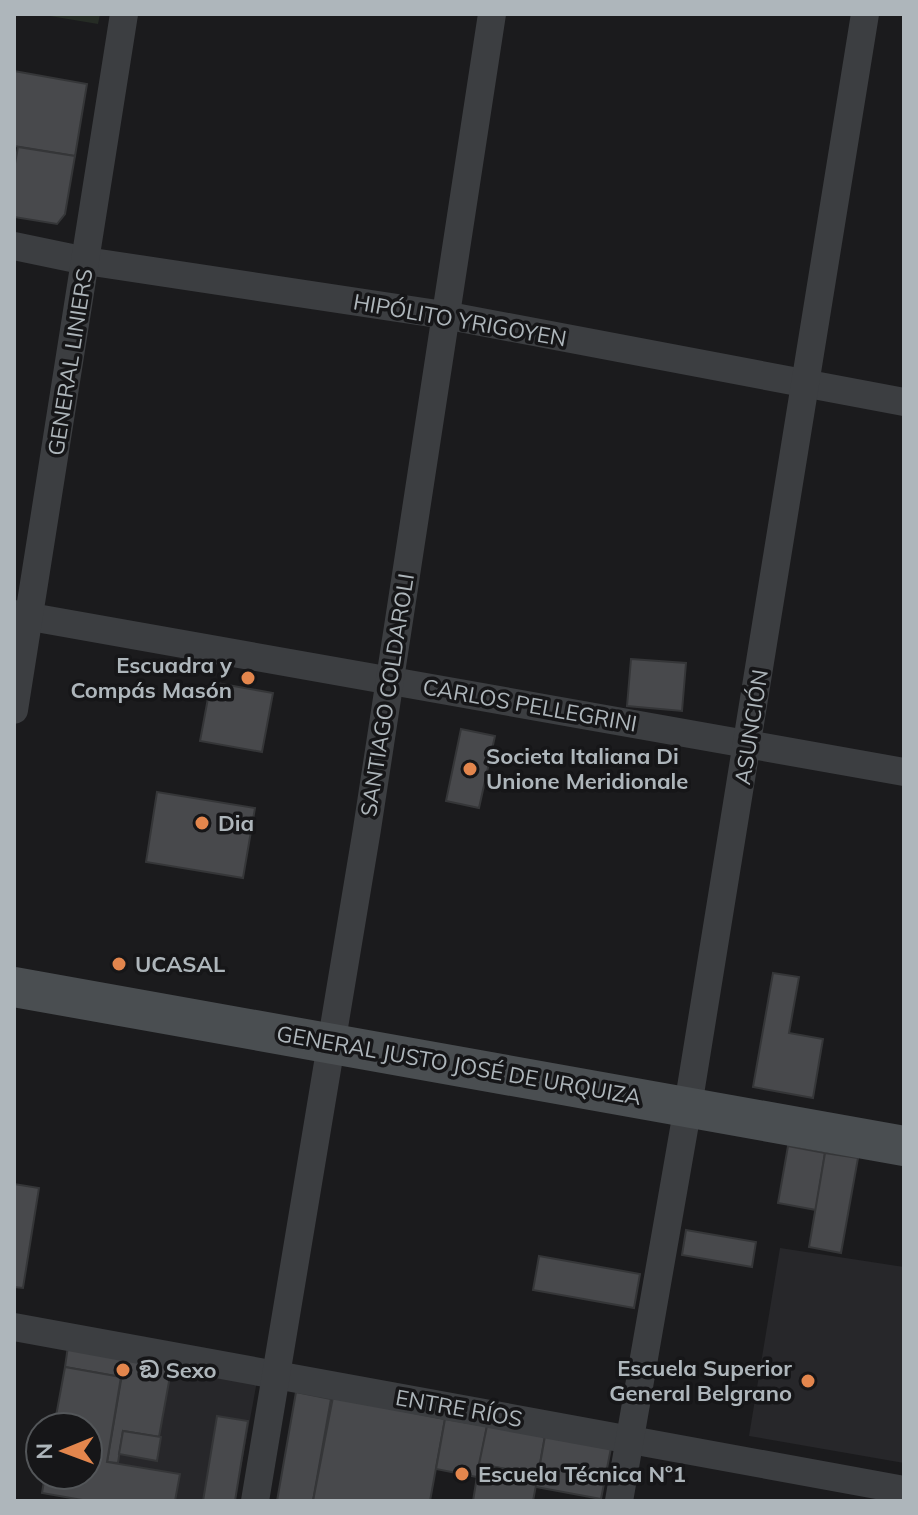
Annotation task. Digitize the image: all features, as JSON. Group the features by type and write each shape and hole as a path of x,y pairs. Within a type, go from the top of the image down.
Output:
{"street":[{"name":"GENERAL LINIERS","path":"14,710 21,615 86,261 124,14"},
{"name":"SANTIAGO COLDAROLI","path":"255,1501 390,680 492,14"},
{"name":"ASUNCIÓN","path":"619,1501 748,745 865,14"},
{"name":"HIPÓLITO YRIGOYEN","path":"14,246 86,261 444,315 904,402"},
{"name":"CARLOS PELLEGRINI","path":"21,615 904,772"},
{"name":"GENERAL JUSTO JOSÉ DE URQUIZA","path":"14,987 904,1146"},
{"name":"ENTRE RÍOS","path":"14,1327 904,1490"}],"shaded area":[{"path":"38,14 100,14 98,24"},
{"path":"780,1248 904,1267 904,1463 749,1436"},
{"path":"68,1346 257,1381 235,1501 88,1501 42,1493 104,1491 104,1411 57,1411"}],"building":[{"path":"14,71 87,84 75,156 14,146"},
{"path":"18,147 75,156 65,214 57,224 14,217 14,169"},
{"path":"631,659 686,663 682,711 627,706"},
{"path":"211,682 273,693 262,752 200,741"},
{"name":"Societa Italiana Di Unione Meridionale","path":"461,729 495,736 479,808 446,801"},
{"name":"Dia","path":"157,792 255,808 243,878 146,862"},
{"path":"773,973 799,977 789,1033 823,1039 813,1098 753,1087"},
{"path":"788,1146 825,1153 816,1210 778,1203"},
{"path":"825,1153 858,1158 841,1253 809,1247"},
{"path":"14,1184 39,1188 23,1288 14,1287"},
{"path":"686,1230 756,1242 752,1267 682,1255"},
{"path":"539,1256 640,1274 634,1308 533,1290"},
{"path":"68,1346 125,1357 121,1377 65,1367"},
{"path":"125,1357 172,1365 159,1437 123,1431 118,1463 107,1462"},
{"path":"65,1367 121,1377 107,1462 180,1474 175,1501 88,1501 42,1493 104,1491 104,1411 57,1411"},
{"path":"296,1392 331,1399 313,1501 277,1501"},
{"path":"333,1397 445,1419 430,1501 313,1501"},
{"path":"217,1416 248,1421 235,1501 203,1501"},
{"path":"445,1419 487,1426 477,1477 436,1469"},
{"path":"487,1426 545,1436 538,1475 479,1464"},
{"path":"123,1431 161,1437 157,1461 119,1454"},
{"path":"545,1436 611,1448 601,1499 536,1487"},
{"path":"479,1464 538,1475 533,1501 473,1501"}],"place":[{"name":"Escuadra y Compás Masón","path":"248,678"},
{"name":"Societa Italiana Di Unione Meridionale","path":"470,769"},
{"name":"Dia","path":"202,823"},
{"name":"UCASAL","path":"119,964"},
{"name":"ඞ Sexo","path":"123,1370"},
{"name":"Escuela Superior General Belgrano","path":"808,1381"},
{"name":"Escuela Técnica Nº1","path":"462,1474"}]}
